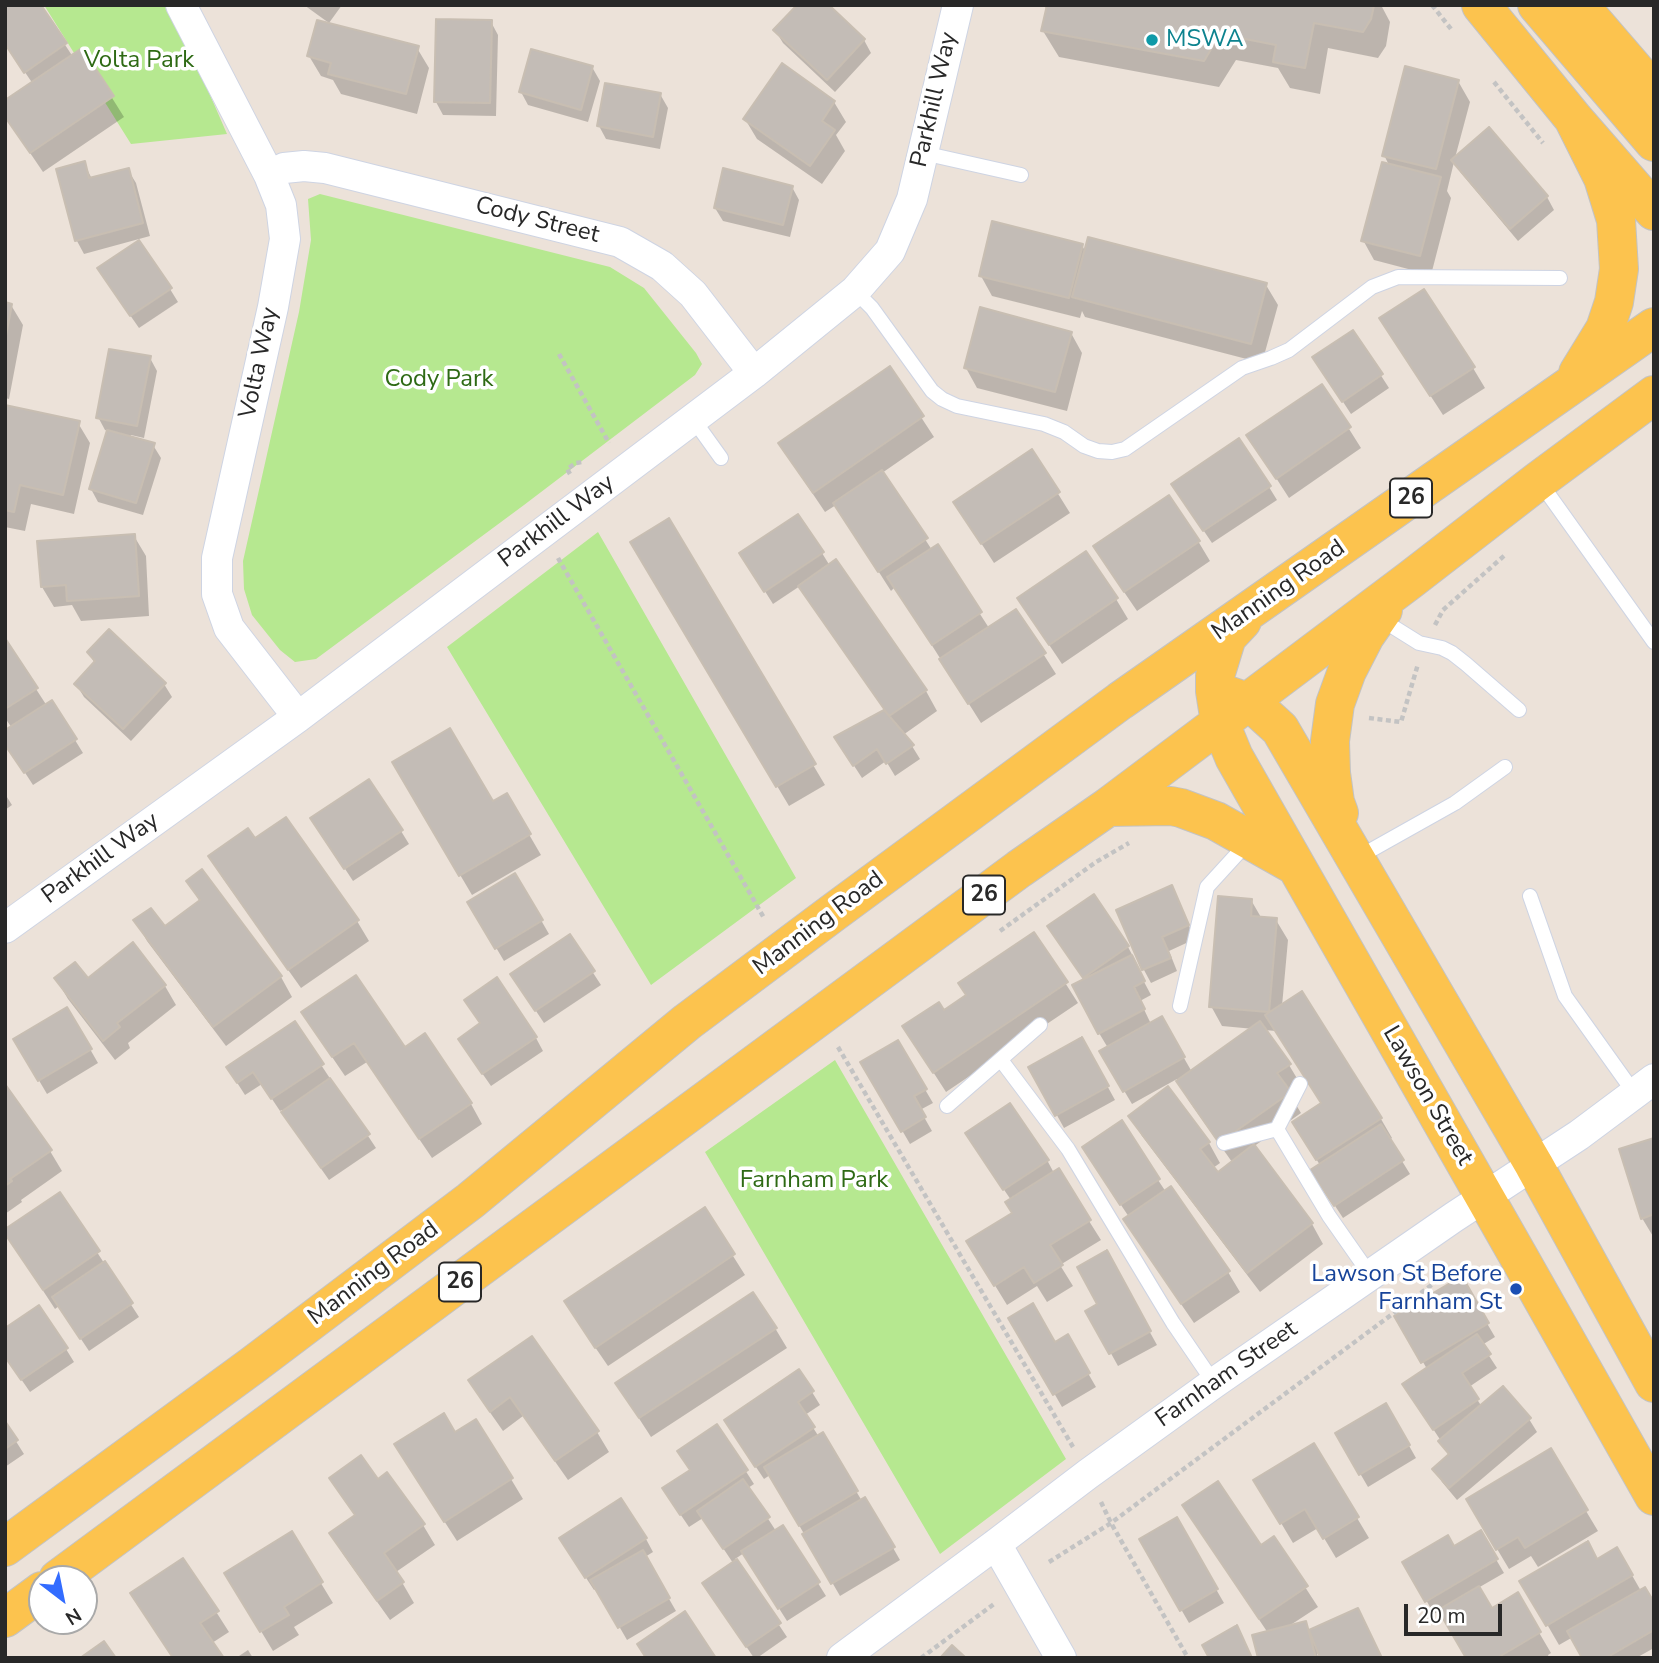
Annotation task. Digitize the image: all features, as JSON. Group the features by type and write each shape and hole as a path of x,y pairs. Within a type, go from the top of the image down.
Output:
{"main road":[{"path":"1481,5 1573,118 1654,211"},
{"path":"1537,5 1654,142"},
{"path":"1579,5 1654,92"},
{"path":"1569,386 1605,329 1614,302 1619,269 1616,220 1603,178 1573,118"},
{"name":"Manning Road","path":"5,1547 470,1201 687,1022 1132,693 1654,327"},
{"name":"26","path":"77,1565 1009,877 1108,807 1228,706 1410,580 1654,395"},
{"path":"1356,858 1335,802 1331,773 1330,741 1335,704 1347,671 1377,617 1410,580"},
{"path":"1228,706 1215,676 1227,637 1253,609"},
{"path":"1132,693 1152,686 1191,684 1228,706 1258,709 1280,729 1534,1165 1654,1383"},
{"name":"Lawson Street","path":"1228,706 1234,757 1654,1496"},
{"path":"1108,807 1181,808 1216,821 1296,866"},
{"path":"5,1618 28,1601"}],"street":[{"name":"Volta Way","path":"181,5 269,176 281,205 285,239 273,307 217,558 218,594 229,628 298,717"},
{"name":"Parkhill Way","path":"5,928 298,717 754,373 855,291 890,251 912,199 958,5"},
{"name":"Cody Street","path":"269,176 284,168 325,168 620,242 662,266 693,294 754,373"},
{"name":"Farnham Street","path":"842,1658 1214,1383 1579,1135 1644,1086"},
{"path":"996,1544 1061,1658"}],"lane":[{"path":"923,153 1021,175"},
{"path":"855,291 872,308 932,391 942,399 957,406 1044,425 1064,432 1084,446 1112,452 1125,449 1242,368 1289,350 1372,287 1398,276 1560,278"},
{"path":"693,419 721,458"},
{"path":"1538,481 1654,642"},
{"path":"1377,617 1423,644 1452,653 1519,710"},
{"path":"1356,858 1455,803 1504,767"},
{"path":"1180,1006 1207,887 1250,839"},
{"path":"1530,896 1566,996 1644,1086"},
{"path":"947,1106 1041,1025"},
{"path":"1001,1060 1068,1149 1173,1323 1214,1383"},
{"path":"1224,1143 1277,1129 1300,1084"},
{"path":"1277,1129 1329,1216 1371,1276"}],"path":[{"path":"1432,5 1457,36"},
{"path":"1491,78 1549,151"},
{"path":"559,354 611,446"},
{"path":"589,498 567,470 576,463 592,459"},
{"path":"542,534 764,918"},
{"path":"1368,718 1402,722 1423,644 1443,610 1509,551"},
{"path":"836,1044 1088,1474 1111,1523 1188,1658"},
{"path":"1049,1562 1111,1523 1449,1272"},
{"path":"921,1658 994,1604"}],"green space":[{"name":"Volta Park","path":"44,5 171,5 227,134 131,144"},
{"name":"Cody Park","path":"320,194 610,267 644,288 702,364 695,375 316,659 295,662 280,650 252,615 244,589 243,561 299,312 311,240 308,199"},
{"path":"598,532 796,878 651,985 447,647"},
{"name":"Farnham Park","path":"835,1060 1066,1459 940,1554 705,1152"}],"building":[{"path":"5,5 41,5 67,43 24,73 5,44"},
{"path":"797,5 829,5 865,39 827,80 773,30"},
{"name":"MSWA","path":"1047,5 1374,5 1371,19 1363,32 1314,23 1305,68 1273,62 1276,45 1220,34 1204,61 1041,31"},
{"path":"436,19 492,20 490,103 434,102"},
{"path":"317,20 419,46 406,94 328,74 331,63 307,56"},
{"path":"82,48 114,96 30,153 5,117 5,100"},
{"path":"531,49 593,66 581,110 519,92"},
{"path":"782,63 835,101 822,121 835,130 810,166 743,119"},
{"path":"1405,66 1459,80 1436,169 1382,156"},
{"path":"605,83 661,93 653,137 597,126"},
{"path":"1489,127 1548,196 1510,229 1451,160"},
{"path":"85,161 89,178 129,168 143,223 75,241 56,169"},
{"path":"1382,162 1441,177 1420,256 1361,241"},
{"path":"723,168 793,186 783,225 714,208"},
{"path":"992,221 1083,244 1069,298 979,276"},
{"path":"1088,237 1267,283 1251,344 1072,297"},
{"path":"139,240 172,288 130,316 97,268"},
{"path":"1424,289 1475,367 1430,396 1379,318"},
{"path":"5,302 12,304 5,340"},
{"path":"980,307 1072,332 1055,392 964,368"},
{"path":"1353,330 1383,374 1342,402 1312,357"},
{"path":"109,349 151,356 137,426 96,418"},
{"path":"890,366 924,416 813,493 778,443"},
{"path":"1322,384 1351,427 1276,479 1246,435"},
{"path":"5,405 80,421 63,495 20,485 14,512 5,510"},
{"path":"107,430 155,443 136,503 89,489"},
{"path":"1239,438 1271,486 1203,531 1171,484"},
{"path":"1032,449 1060,492 981,544 953,502"},
{"path":"882,470 928,538 878,572 833,503"},
{"path":"1169,495 1200,541 1124,592 1093,546"},
{"path":"798,514 824,552 764,592 739,553"},
{"path":"669,518 816,764 776,787 630,542"},
{"path":"135,534 139,596 67,601 66,585 41,587 37,541"},
{"path":"938,544 982,612 932,645 887,577"},
{"path":"1086,551 1118,598 1049,645 1017,598"},
{"path":"836,559 927,690 889,716 798,586"},
{"path":"1016,609 1046,653 968,704 939,659"},
{"path":"109,629 166,683 123,729 74,684 95,661 87,652"},
{"path":"5,638 38,688 5,709"},
{"path":"52,700 77,739 24,773 5,745 5,730"},
{"path":"884,710 914,745 886,764 877,749 853,766 834,737"},
{"path":"450,728 493,801 507,793 531,834 459,876 392,762"},
{"path":"369,779 403,830 344,869 310,818"},
{"path":"286,817 359,920 288,970 208,856 248,828 255,838"},
{"path":"202,869 282,976 213,1027 133,920 151,908 165,926 200,900 186,881"},
{"path":"515,873 543,920 495,949 467,902"},
{"path":"1172,885 1189,925 1162,937 1171,958 1142,970 1116,910"},
{"path":"1094,894 1129,946 1083,978 1047,926"},
{"path":"1218,896 1252,899 1251,916 1277,918 1269,1012 1209,1007"},
{"path":"1034,932 1068,982 933,1073 902,1026 939,1002 944,1010 966,995 958,983"},
{"path":"570,934 595,971 535,1011 510,974"},
{"path":"133,942 166,985 117,1023 120,1027 103,1041 54,978 75,962 88,978"},
{"path":"1132,955 1145,981 1134,987 1145,1009 1098,1034 1072,985"},
{"path":"356,975 405,1047 425,1033 472,1103 419,1139 354,1043 332,1057 301,1012"},
{"path":"497,977 537,1037 482,1074 458,1039 480,1023 464,1000"},
{"path":"1302,991 1382,1118 1316,1160 1292,1122 1321,1103 1265,1015"},
{"path":"67,1007 92,1049 38,1081 13,1039"},
{"path":"1162,1016 1185,1057 1123,1092 1099,1051"},
{"path":"295,1021 324,1064 271,1099 253,1072 237,1083 226,1067"},
{"path":"1260,1021 1291,1064 1277,1073 1291,1092 1219,1143 1176,1081"},
{"path":"1082,1037 1109,1086 1055,1116 1028,1067"},
{"path":"898,1040 927,1089 914,1096 926,1117 901,1132 860,1062"},
{"path":"330,1078 370,1134 321,1168 281,1112"},
{"path":"5,1084 52,1150 10,1179 12,1181 5,1186"},
{"path":"1168,1086 1210,1142 1200,1149 1218,1172 1254,1144 1313,1223 1247,1273 1128,1116"},
{"path":"1010,1103 1049,1160 1003,1190 965,1133"},
{"path":"1122,1120 1160,1179 1120,1205 1082,1147"},
{"path":"1381,1124 1404,1160 1334,1206 1310,1170"},
{"path":"1654,1138 1654,1214 1641,1219 1619,1149"},
{"path":"1059,1168 1091,1220 1050,1245 1063,1265 1034,1283 1024,1267 994,1286 966,1241 1012,1213 1005,1202"},
{"path":"1171,1186 1230,1271 1181,1304 1123,1219"},
{"path":"60,1192 100,1251 43,1290 5,1234 5,1229"},
{"path":"705,1207 735,1254 595,1348 564,1301"},
{"path":"1107,1250 1151,1331 1109,1354 1085,1311 1097,1304 1077,1267"},
{"path":"105,1261 133,1303 80,1339 52,1297"},
{"path":"1462,1276 1489,1323 1421,1363 1394,1316"},
{"path":"753,1292 777,1328 639,1418 615,1383"},
{"path":"1033,1303 1055,1342 1068,1334 1090,1373 1053,1395 1008,1318"},
{"path":"39,1305 68,1348 21,1380 5,1357 5,1328"},
{"path":"1477,1334 1491,1354 1462,1373 1479,1399 1433,1430 1402,1384"},
{"path":"532,1336 599,1431 555,1461 510,1397 490,1412 468,1380"},
{"path":"799,1369 814,1391 798,1402 815,1427 755,1467 724,1420"},
{"path":"1503,1386 1531,1418 1449,1488 1432,1469 1449,1454 1438,1441"},
{"path":"1386,1403 1410,1445 1359,1475 1335,1433"},
{"path":"444,1413 455,1432 476,1419 513,1478 444,1522 394,1444"},
{"path":"5,1421 18,1440 5,1449"},
{"path":"717,1424 748,1470 680,1515 662,1488 690,1470 677,1451"},
{"path":"823,1432 858,1491 799,1526 764,1467"},
{"path":"1314,1443 1359,1517 1323,1539 1305,1509 1280,1524 1253,1480"},
{"path":"1551,1448 1588,1510 1525,1548 1518,1537 1496,1550 1466,1499"},
{"path":"361,1455 378,1479 387,1472 425,1524 384,1553 404,1582 377,1601 329,1533 355,1515 329,1478"},
{"path":"743,1479 770,1517 723,1549 697,1511"},
{"path":"1218,1481 1261,1545 1274,1536 1308,1586 1259,1619 1182,1505"},
{"path":"865,1497 895,1547 831,1584 802,1534"},
{"path":"621,1498 647,1538 585,1578 559,1538"},
{"path":"1177,1517 1218,1589 1180,1611 1139,1539"},
{"path":"783,1525 820,1582 778,1609 741,1551"},
{"path":"1481,1530 1498,1559 1425,1602 1402,1562 1448,1535 1454,1546"},
{"path":"292,1531 323,1582 284,1607 289,1615 260,1632 224,1573"},
{"path":"1588,1541 1597,1559 1617,1547 1633,1575 1546,1626 1519,1581"},
{"path":"643,1550 670,1598 618,1628 590,1580"},
{"path":"183,1558 219,1611 200,1623 224,1658 173,1658 130,1593"},
{"path":"737,1559 781,1623 746,1647 702,1583"},
{"path":"1479,1586 1492,1608 1518,1592 1541,1632 1497,1658 1466,1658 1438,1610"},
{"path":"1645,1587 1654,1602 1654,1630 1606,1658 1582,1658 1567,1631"},
{"path":"1358,1608 1382,1658 1320,1658 1309,1630"},
{"path":"685,1611 716,1658 646,1658 637,1644"},
{"path":"1306,1621 1316,1658 1258,1658 1252,1635"},
{"path":"1237,1625 1252,1658 1209,1658 1202,1645"},
{"path":"104,1641 116,1658 80,1658"},
{"path":"952,1645 966,1658 940,1658"}],"place":[{"name":"MSWA","path":"1152,40"},
{"name":"Lawson St Before Farnham St","path":"1516,1289"}]}
